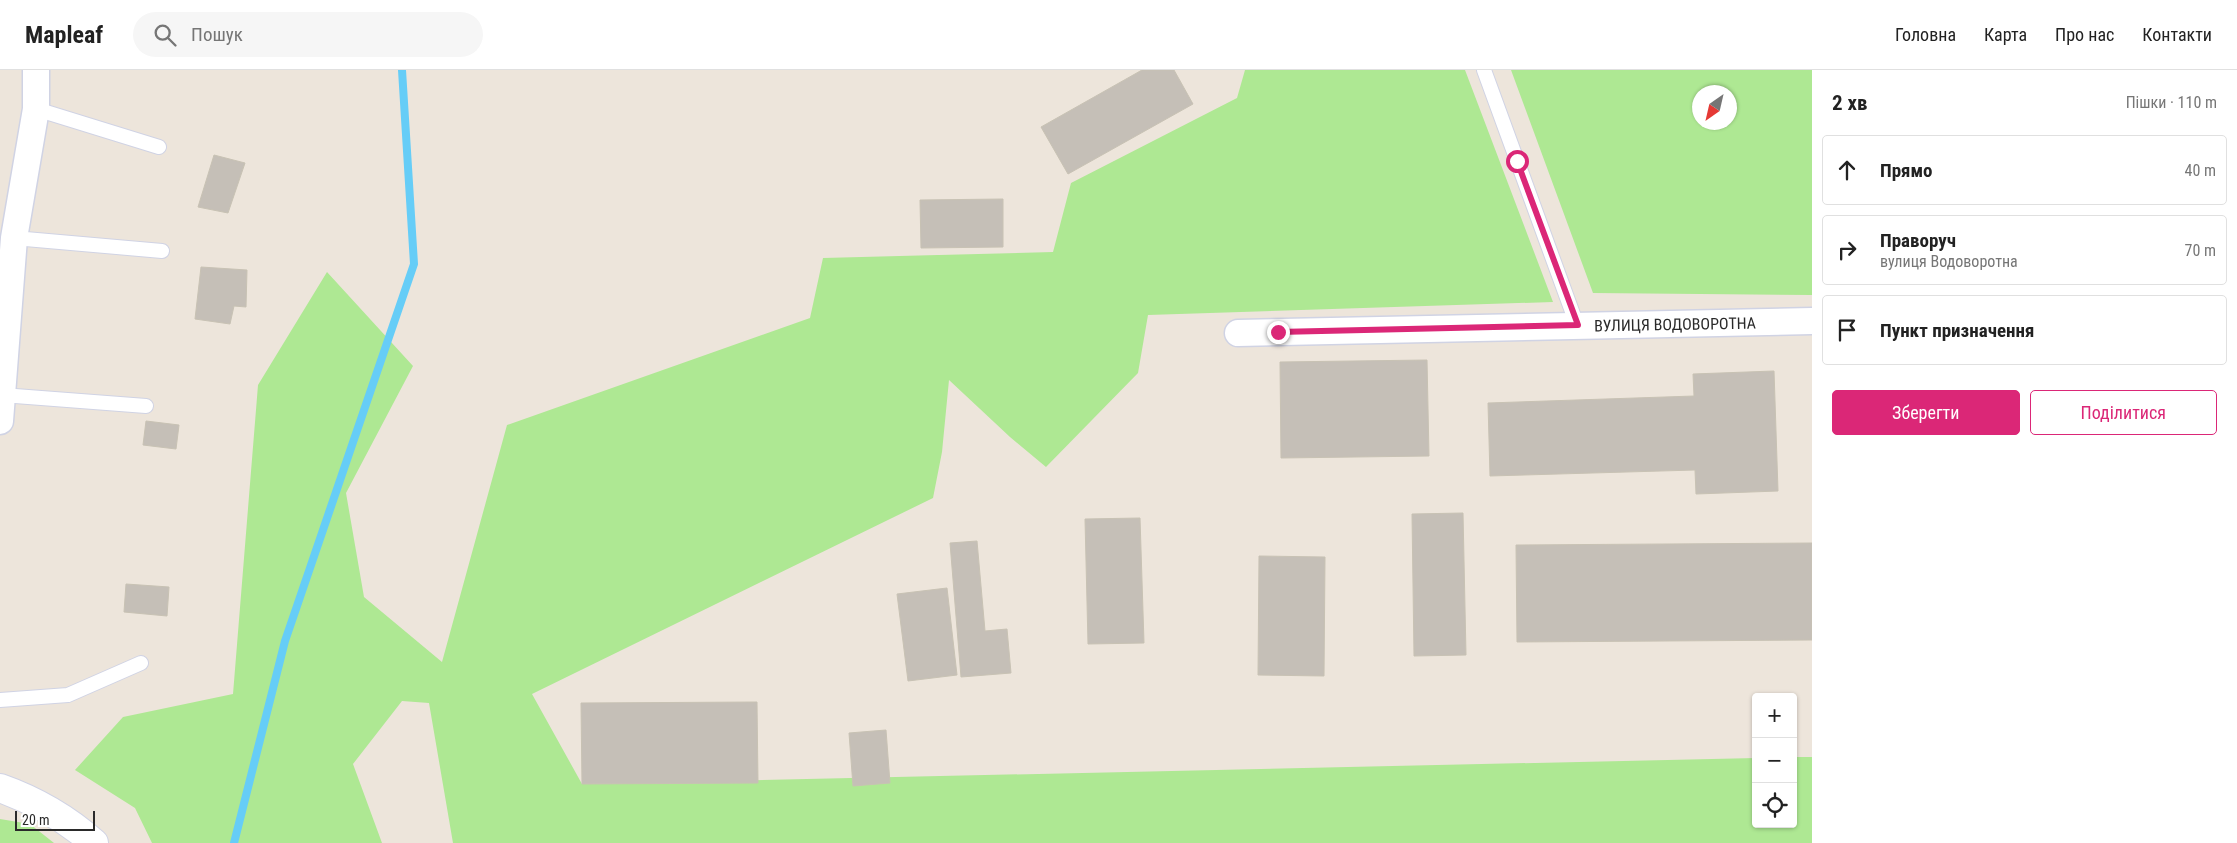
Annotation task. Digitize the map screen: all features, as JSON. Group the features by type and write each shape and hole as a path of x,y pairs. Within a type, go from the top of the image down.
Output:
{"street":[{"path":"0,421 14,238 36,109 36,70"},
{"name":"ВУЛИЦЯ ВОДОВОРОТНА","path":"1238,333 1812,321"},
{"path":"0,788 45,808 78,828 94,843"}],"lane":[{"path":"1484,70 1578,325"},
{"path":"36,109 158,147"},
{"path":"14,238 162,251"},
{"path":"2,386 146,406"},
{"path":"0,700 68,696 141,662"}],"green space":[{"path":"1245,70 1465,70 1553,302 1148,315 1138,373 1046,467 1010,437 949,380 942,452 933,498 532,694 582,784 1752,758 1752,828 1797,828 1797,757 1812,757 1812,843 453,843 429,703 402,701 353,764 382,843 152,843 135,808 75,770 123,717 233,694 258,385 327,272 413,366 346,493 364,597 442,662 507,425 810,318 823,258 1053,252 1071,183 1237,98"},
{"path":"1511,70 1812,70 1812,295 1593,293"},
{"path":"0,819 30,824 54,843 0,843"}],"building":[{"path":"1142,70 1174,70 1193,104 1068,174 1041,127"},
{"path":"214,155 245,163 228,213 198,207"},
{"path":"1003,199 1003,247 921,248 920,200"},
{"path":"201,267 247,270 246,307 234,306 230,324 195,319"},
{"path":"1427,360 1429,456 1281,458 1280,362"},
{"path":"1774,371 1778,491 1696,494 1695,470 1490,476 1488,403 1694,396 1693,374"},
{"path":"146,421 179,425 176,449 143,445"},
{"path":"1463,513 1466,655 1414,656 1412,514"},
{"path":"1140,518 1144,643 1088,644 1085,519"},
{"path":"977,541 985,631 1007,629 1011,673 961,677 950,543"},
{"path":"1812,543 1812,640 1517,642 1516,545"},
{"path":"1259,556 1325,557 1324,676 1258,675"},
{"path":"126,584 169,587 167,616 124,612"},
{"path":"947,588 957,675 908,681 897,594"},
{"path":"757,702 758,783 582,784 581,703"},
{"path":"886,730 890,783 853,786 849,733"}],"waterway":[{"path":"234,843 285,641 414,264 402,70"}],"route":[{"path":"1278,332 1578,325 1517,161"}]}
